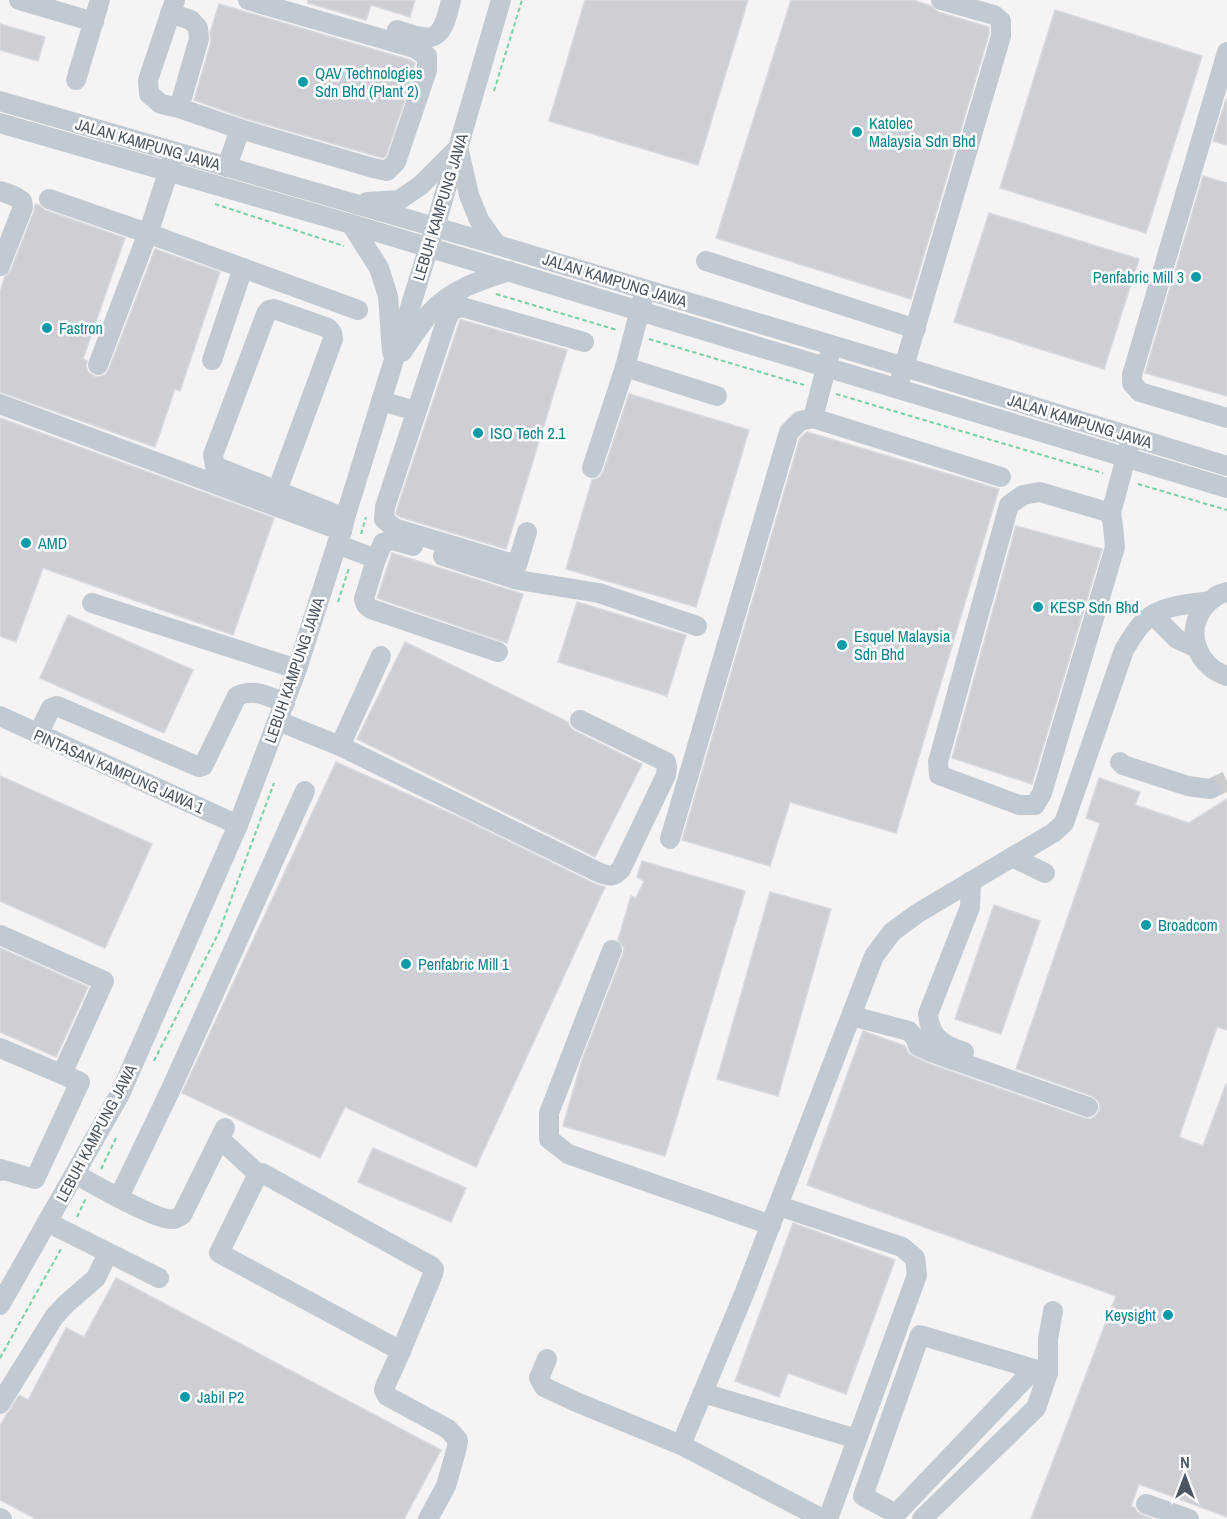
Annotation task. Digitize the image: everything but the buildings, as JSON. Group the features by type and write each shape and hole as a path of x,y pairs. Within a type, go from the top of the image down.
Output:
{"street":[{"path":"19,0 94,22"},
{"path":"76,80 100,0"},
{"path":"178,108 199,39 198,28 191,20 172,7 148,80 148,94 161,104 372,168 387,171 396,162 427,70 427,56 414,48 248,0"},
{"path":"336,15 430,37 438,33 445,22 451,0"},
{"name":"LEBUH KAMPUNG JAWA","path":"0,1305 120,1094 238,825 297,669 341,531 435,227 501,0"},
{"path":"897,388 1001,36 1001,21 994,15 941,0"},
{"path":"1227,52 1132,375 1132,383 1140,392 1227,418"},
{"name":"JALAN KAMPUNG JAWA","path":"0,101 497,245 1227,466"},
{"name":"JALAN KAMPUNG JAWA","path":"0,123 351,224 1227,488"},
{"path":"226,188 229,167 240,129"},
{"path":"354,203 399,200 421,185 458,148"},
{"path":"458,148 472,203 479,220 497,245"},
{"path":"98,365 147,233 174,151"},
{"path":"0,191 19,198 23,207 0,266"},
{"path":"49,199 358,310"},
{"path":"351,224 379,268 388,296 393,364"},
{"path":"706,261 916,329"},
{"path":"212,360 243,268"},
{"path":"393,364 431,312 453,293 483,279 508,271"},
{"path":"592,468 625,367 644,289"},
{"path":"527,532 517,565 394,528 384,519 385,507 447,319 452,310 462,308 584,342"},
{"path":"277,491 333,339 328,328 274,309 269,310 266,314 213,456 215,466 277,491 341,531 376,559"},
{"path":"813,418 832,345"},
{"path":"625,367 717,396"},
{"path":"381,402 416,411"},
{"path":"0,404 341,531"},
{"path":"670,839 789,432 800,421 813,418 1001,477"},
{"path":"1111,513 1040,492 1023,495 1009,505 938,762 939,775 1019,805 1035,805 1042,793 1115,547 1111,513 1132,437"},
{"path":"498,652 371,609 366,605 364,599 383,543 392,540 518,580 599,593 698,626"},
{"path":"1227,592 1209,601 1199,614 1194,629 1197,648 1206,664 1227,676"},
{"path":"681,1445 779,1206 874,956 892,932 918,913 1053,833 1064,823 1124,650 1138,628 1153,615 1167,609 1209,601"},
{"path":"92,603 297,669"},
{"path":"1153,615 1177,639 1197,648"},
{"path":"340,746 381,656"},
{"path":"38,734 51,708 57,706 199,767 203,766 237,696 258,692 281,712 340,746 600,873 609,876 616,875 621,869 668,767 666,762 580,720"},
{"name":"PINTASAN KAMPUNG JAWA 1","path":"0,716 238,825"},
{"path":"1120,762 1123,765 1188,786 1210,789"},
{"path":"119,1197 170,1091 305,791"},
{"path":"1012,857 1045,873"},
{"path":"971,881 970,907 928,1014 933,1033 946,1046 979,1057"},
{"path":"0,935 104,981 62,1074"},
{"path":"612,950 549,1113 549,1139 568,1154 771,1225"},
{"path":"852,1016 909,1031 916,1039 918,1046 931,1052 1088,1107"},
{"path":"0,1048 80,1082 35,1179 2,1169 0,1172"},
{"path":"75,1174 161,1217 172,1220 182,1215 223,1133 258,1174"},
{"path":"258,1174 262,1173 434,1269 384,1390 387,1396 448,1429 458,1440 446,1486 428,1519"},
{"path":"258,1174 219,1253 400,1351"},
{"path":"779,1206 902,1247 915,1258 916,1275 828,1519"},
{"path":"47,1222 159,1278"},
{"path":"0,1404 54,1317 96,1278 108,1253"},
{"path":"922,1519 1036,1408 1053,1311"},
{"path":"920,1335 1041,1371 896,1514 863,1496 920,1335"},
{"path":"547,1359 539,1378 544,1387 681,1445 823,1519"},
{"path":"703,1393 857,1439"},
{"path":"1146,1504 1189,1519"}],"path":[{"path":"494,92 522,0"},
{"path":"492,293 1227,510"}],"tunnel":[{"path":"1210,789 1227,781"}],"place":[{"name":"QAV Technologies Sdn Bhd (Plant 2)","path":"303,82"},
{"name":"Katolec Malaysia Sdn Bhd","path":"857,132"},
{"name":"Penfabric Mill 3","path":"1196,277"},
{"name":"Fastron","path":"47,328"},
{"name":"ISO Tech 2.1","path":"478,433"},
{"name":"AMD","path":"26,543"},
{"name":"KESP Sdn Bhd","path":"1038,607"},
{"name":"Esquel Malaysia Sdn Bhd","path":"842,645"},
{"name":"Broadcom","path":"1146,925"},
{"name":"Penfabric Mill 1","path":"406,964"},
{"name":"Keysight","path":"1168,1315"},
{"name":"Jabil P2","path":"185,1397"}]}
